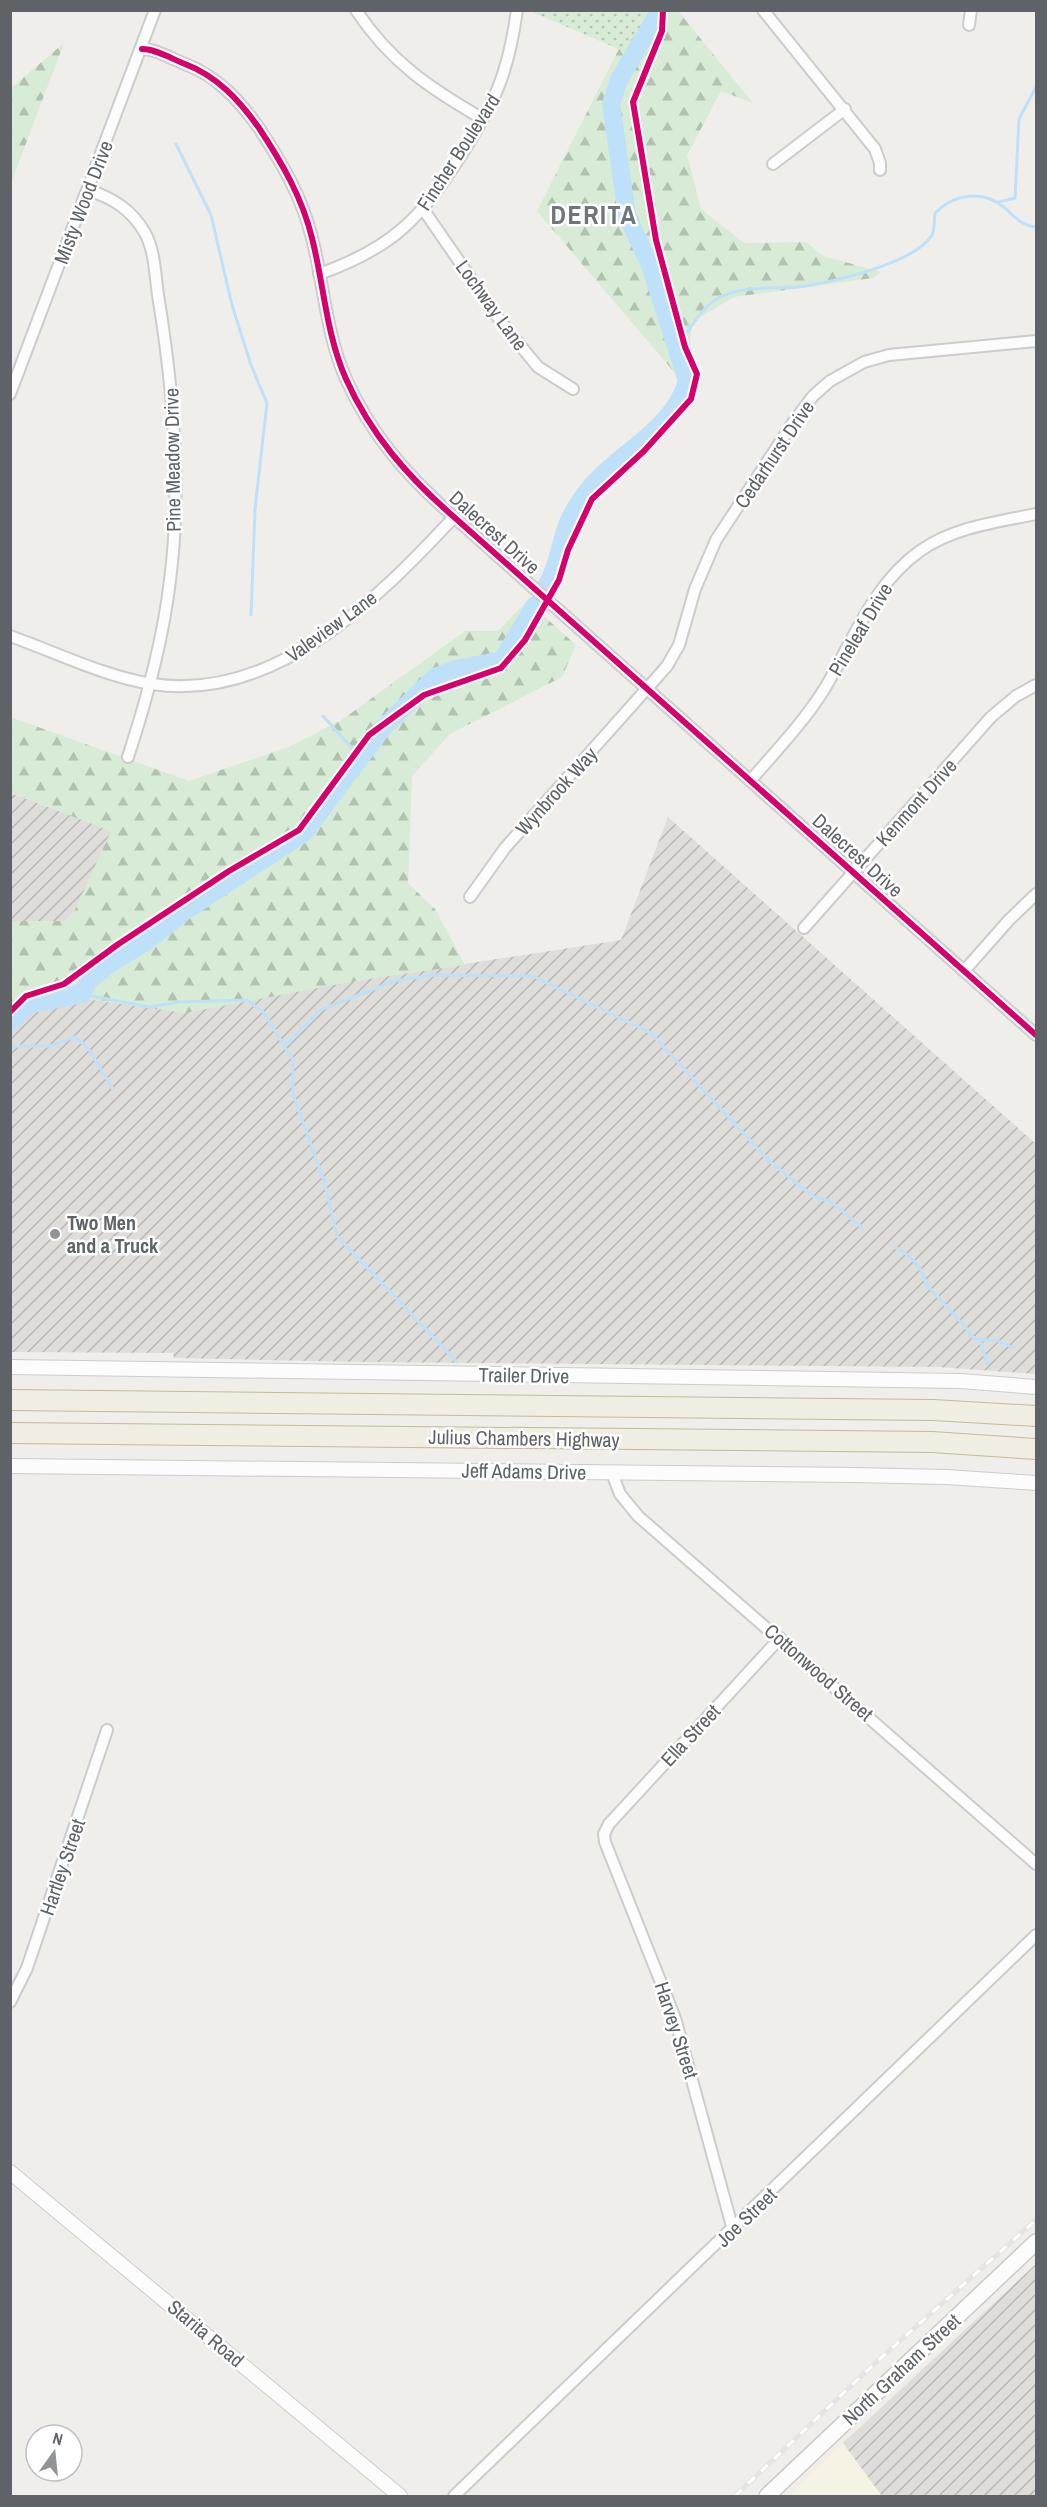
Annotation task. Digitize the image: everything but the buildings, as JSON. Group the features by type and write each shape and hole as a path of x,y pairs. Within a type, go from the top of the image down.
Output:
{"highway":[{"name":"Julius Chambers Highway","path":"10,1400 933,1410 1036,1416"},
{"name":"Julius Chambers Highway","path":"10,1433 932,1442 1036,1449"}],"main road":[{"name":"North Graham Street","path":"767,2496 1036,2242"}],"street":[{"name":"Misty Wood Drive","path":"10,394 155,10"},
{"path":"356,10 372,35 409,72 483,119"},
{"name":"Fincher Boulevard","path":"319,274 373,251 404,228 423,209 483,119 506,72 518,10"},
{"path":"763,10 875,149 880,170"},
{"path":"969,25 971,10"},
{"name":"Dalecrest Drive","path":"142,49 194,68 209,76 248,113 281,160 294,185 312,238 335,350 366,418 399,465 454,517 1036,1035"},
{"path":"773,164 845,109"},
{"name":"Pine Meadow Drive","path":"88,190 114,200 126,209 145,233 152,256 165,340 172,412 175,524 170,582 151,684 128,757"},
{"name":"Lochway Lane","path":"423,209 501,322 538,367 573,389"},
{"name":"Cedarhurst Drive","path":"647,689 667,666 679,645 695,589 716,540 794,421 822,388 851,367 889,355 1036,341"},
{"name":"Pineleaf Drive","path":"750,781 805,717 824,689 878,594 904,563 921,550 957,532 1036,514"},
{"name":"Valeview Lane","path":"10,636 151,684 187,686 228,682 283,662 308,647 384,589 454,517"},
{"name":"Kenmont Drive","path":"804,928 991,717 1016,696 1036,685"},
{"name":"Wynbrook Way","path":"470,897 505,848 647,689"},
{"path":"964,971 1009,920 1036,894"},
{"name":"Trailer Drive","path":"10,1367 949,1381 1036,1387"},
{"name":"Jeff Adams Drive","path":"10,1466 946,1477 1036,1483"},
{"name":"Cottonwood Street","path":"612,1473 620,1494 638,1516 1036,1864"},
{"name":"Ella Street","path":"604,1834 609,1824 623,1808 780,1638"},
{"name":"Hartley Street","path":"10,2002 27,1968 107,1730"},
{"name":"Harvey Street","path":"604,1834 605,1842 675,2018 733,2230"},
{"name":"Joe Street","path":"454,2496 733,2230 1036,1935"},
{"name":"Starita Road","path":"10,2172 399,2496"}],"shaded area":[{"path":"10,793 155,846 114,923 11,922"},
{"path":"668,817 1036,1144 1036,1374 938,1367 362,1362 174,1358 173,1353 11,1352 10,1011 33,998 84,981 78,997 355,981 621,940"},
{"path":"1036,2264 1036,2496 882,2496 843,2443"},
{"path":"843,2443 882,2496 789,2496"}],"green space":[{"path":"530,10 678,11 753,103 721,91 687,155 701,209 744,243 806,242 823,256 881,272 873,278 734,297 692,322 686,386 537,211 619,49"},
{"path":"535,10 668,11 619,49 534,13"},
{"path":"64,43 11,183 11,88"},
{"path":"527,601 576,645 562,677 450,734 412,776 408,883 435,909 465,965 355,981 185,1013 78,998 83,981 33,998 11,1011 11,921 64,921 74,912 111,831 11,793 10,717 189,781 291,746 343,719 465,631 498,631"}],"waterway":[{"path":"545,588 574,510 604,472 646,437 671,412 687,381 650,265 627,216 611,104 619,80 660,10"},
{"path":"999,202 1015,198 1019,119 1036,87"},
{"path":"176,144 211,215 232,305 251,365 267,403 255,509 251,615"},
{"path":"678,346 704,309 724,295 744,290 797,287 829,282 909,255 932,235 935,213 960,198 969,196 987,198 1005,208 1023,223 1036,227"},
{"path":"10,1023 28,1005 82,994 89,980 113,962 146,942 184,912 304,833 382,729 435,677 456,669 502,660 535,605"},
{"path":"323,716 361,758"},
{"path":"284,1046 320,1010 395,981 434,975 533,976 651,1033 769,1161 814,1197 830,1201 864,1229"},
{"path":"82,994 149,1007 178,1002 247,1000 264,1013 293,1060 293,1094 324,1181 337,1236 457,1362"},
{"path":"10,1046 50,1046 75,1037 88,1048 113,1089"},
{"path":"895,1247 915,1262 926,1284 968,1330 970,1336 980,1340 996,1340 1014,1348"},
{"path":"980,1340 987,1363"}],"railway":[{"path":"735,2496 873,2365 1036,2220"}],"cycle path":[{"path":"10,1012 26,996 64,984 117,945 229,871 299,830 369,735 424,695 501,668 525,640 559,580 568,550 592,499 644,451 691,399 697,374 685,347 656,240 633,102 662,31 663,10"},
{"path":"142,49 164,55 207,75 227,90 259,128 283,167 303,208 316,256 334,345 346,379 367,419 406,471 454,517 1036,1035"}],"place":[{"name":"Two Men and a Truck","path":"55,1234"}],"district":[{"name":"DERITA","path":"594,214"}]}
